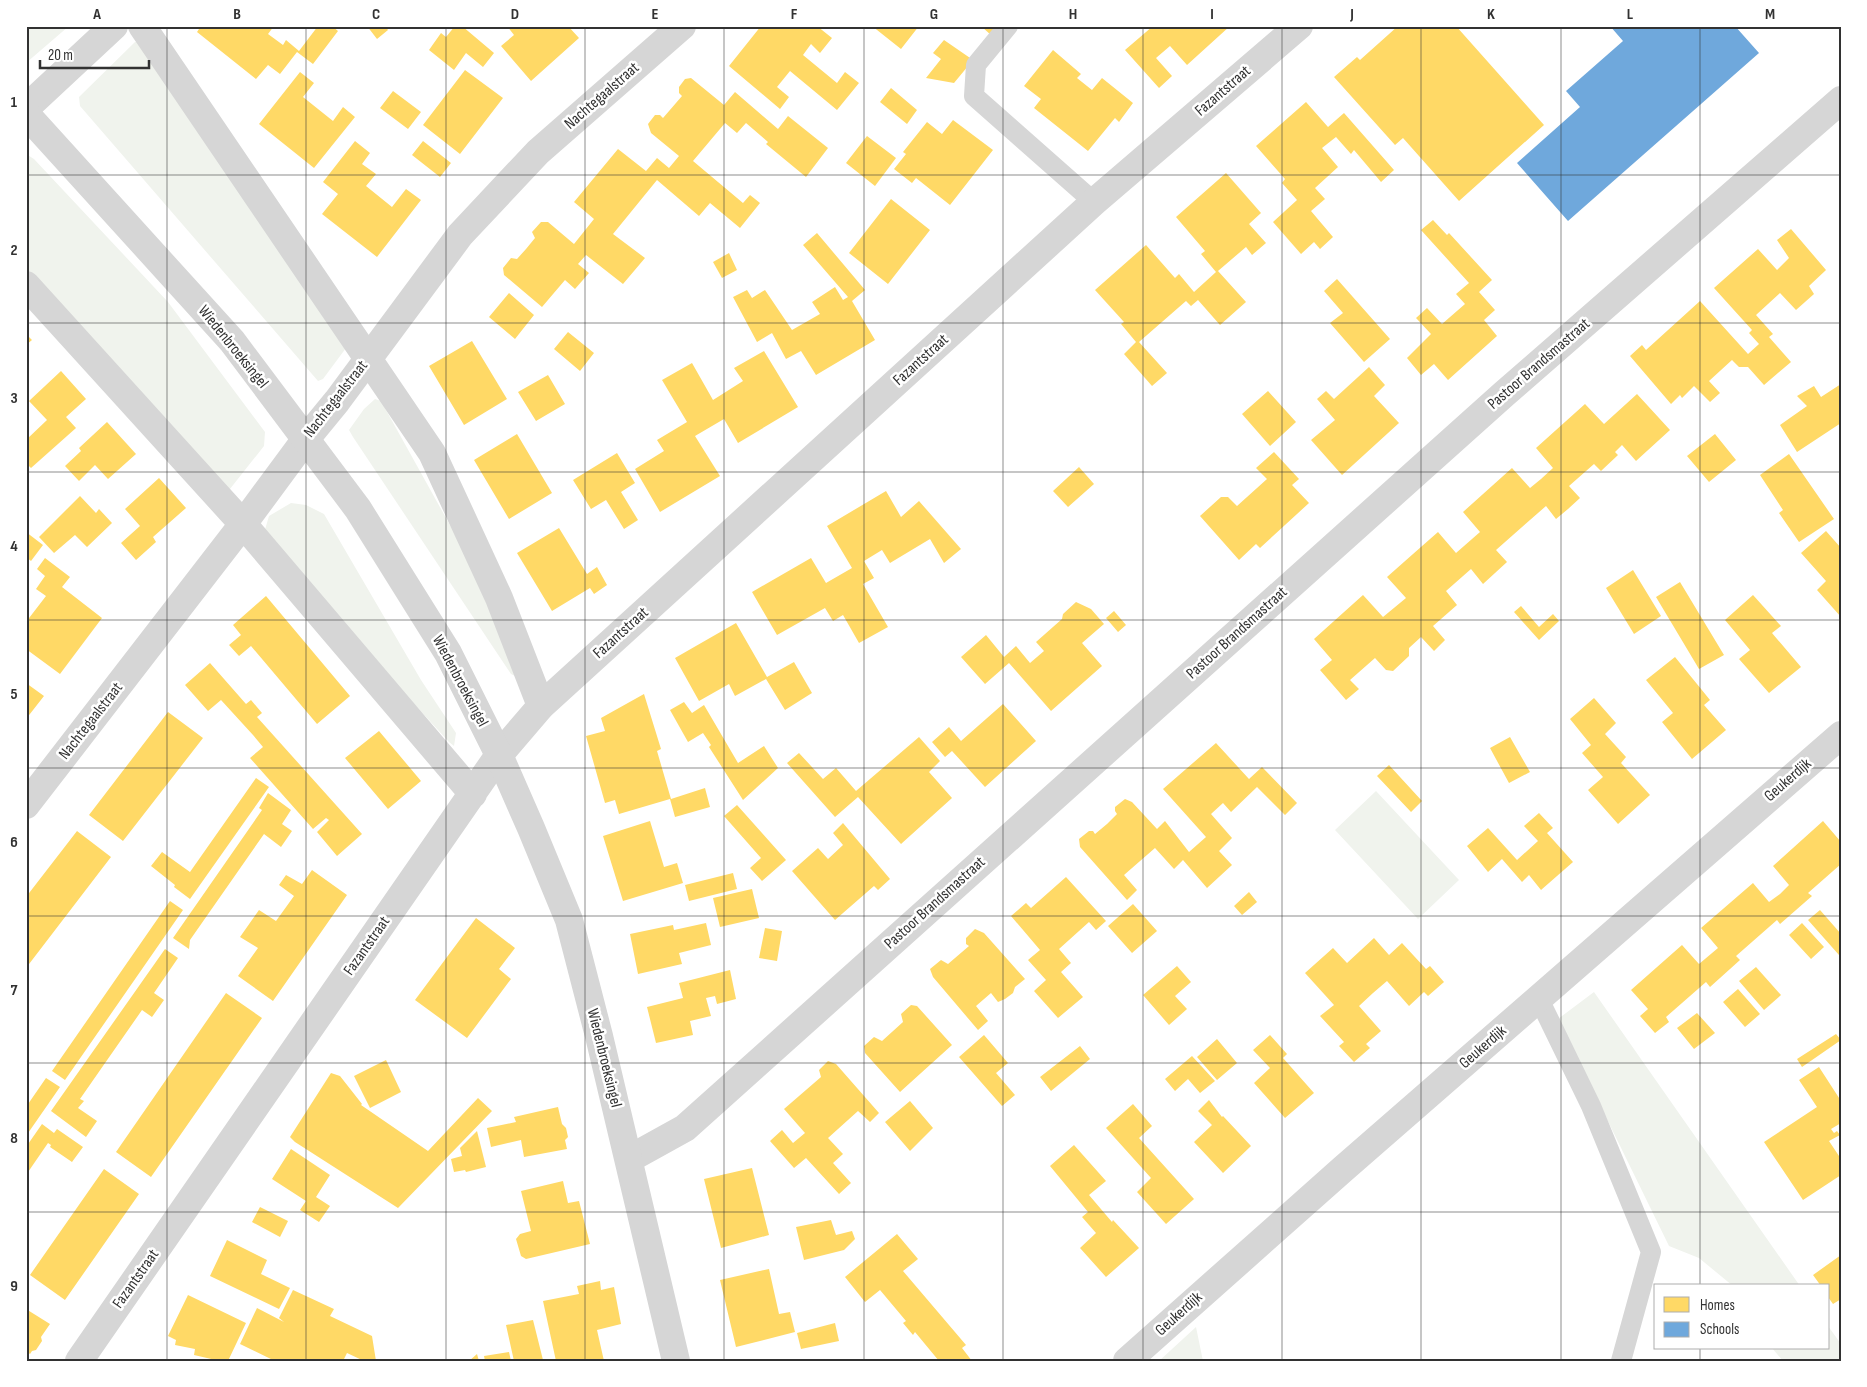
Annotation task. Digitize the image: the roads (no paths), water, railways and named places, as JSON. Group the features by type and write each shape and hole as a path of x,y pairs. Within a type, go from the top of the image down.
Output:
{"street":[{"path":"26,108 114,26"},
{"path":"142,26 432,453 499,598 541,706"},
{"name":"Nachtegaalstraat","path":"26,805 337,400 460,235 538,152 682,26"},
{"name":"Fazantstraat","path":"79,1361 499,755 541,706 1094,202 1299,26"},
{"name":"Pastoor Brandsmastraat","path":"629,1159 685,1128 1482,414 1841,100"},
{"name":"Wiedenbroeksingel","path":"26,114 232,340 358,509 448,653 499,755 532,828 569,920 629,1159 676,1361"},
{"path":"26,285 242,524 473,794"},
{"name":"Geukerdijk","path":"1127,1361 1841,735"}],"lane":[{"path":"1008,26 976,65 974,96 1094,202"},
{"path":"1539,999 1591,1106 1651,1252 1621,1361"}]}
